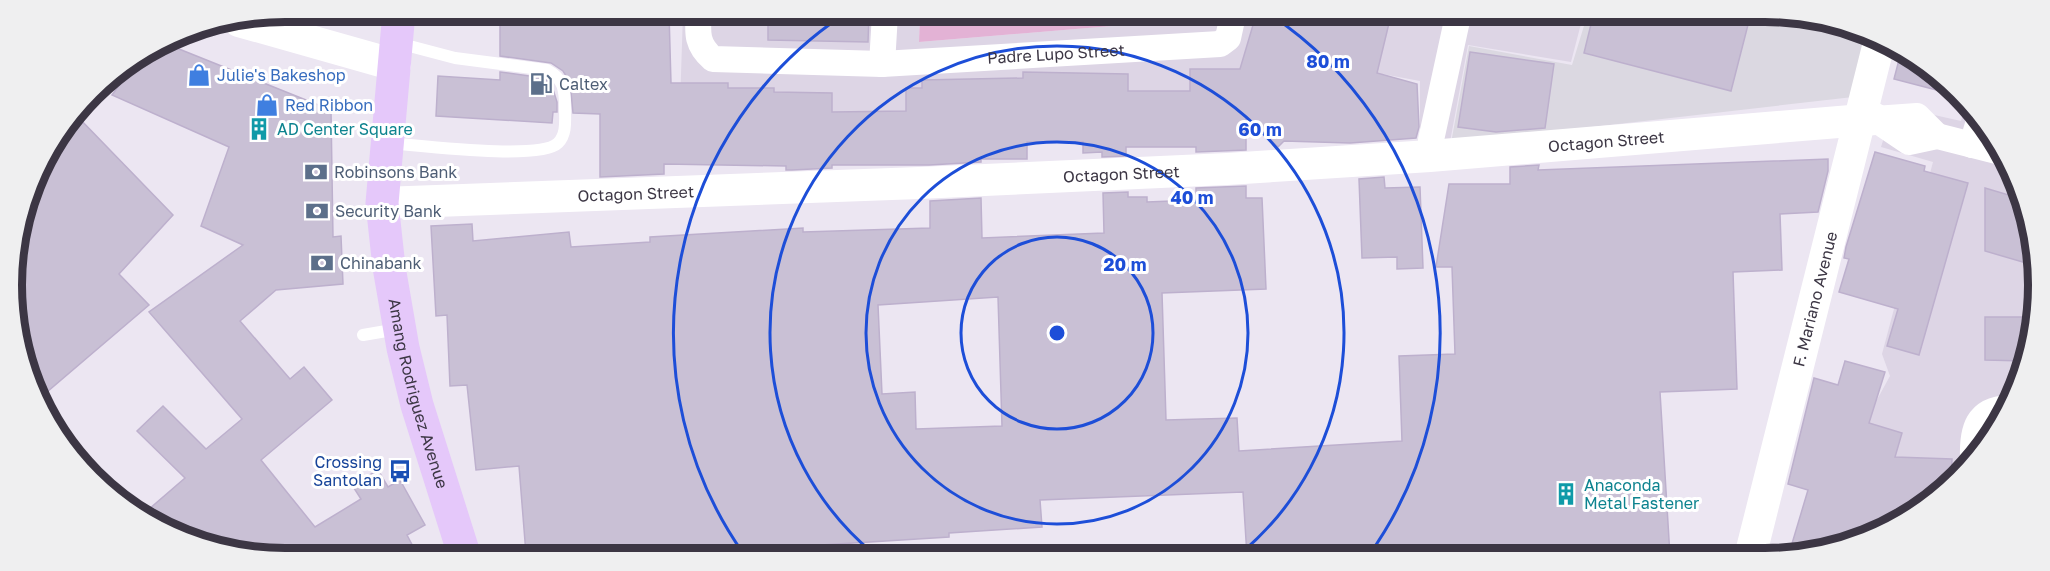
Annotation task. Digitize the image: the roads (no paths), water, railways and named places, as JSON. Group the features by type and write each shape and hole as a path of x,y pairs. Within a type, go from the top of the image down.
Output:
{"main road":[{"name":"Amang Rodriguez Avenue","path":"397,40 382,202 399,328 417,405 462,548"}],"street":[{"name":"Padre Lupo Street","path":"698,22 697,37 702,49 713,59 882,64 1220,44 1231,27"},
{"path":"882,64 885,22"},
{"path":"1430,156 1431,140 1457,22"},
{"path":"262,24 397,40"},
{"name":"F. Mariano Avenue","path":"1752,548 1866,120 1878,49"},
{"path":"1866,120 1917,116 1937,136 1989,149"},
{"name":"Octagon Street","path":"382,202 919,183 1430,156 1866,120"},
{"path":"1972,145 1976,130"},
{"path":"1972,447 1977,421 1988,411 1996,410"}],"lane":[{"path":"387,143 541,151 559,142 565,132 564,83 557,75 547,70 455,58 397,40"},
{"path":"363,335 399,328"}],"place":[{"name":"Julie's Bakeshop","path":"199,75"},
{"name":"Caltex","path":"541,84"},
{"name":"Red Ribbon","path":"267,105"},
{"name":"AD Center Square","path":"259,129"},
{"name":"Robinsons Bank","path":"316,172"},
{"name":"Security Bank","path":"317,211"},
{"name":"Chinabank","path":"322,263"},
{"name":"Crossing Santolan","path":"400,471"},
{"name":"Anaconda Metal Fastener","path":"1566,494"}]}
